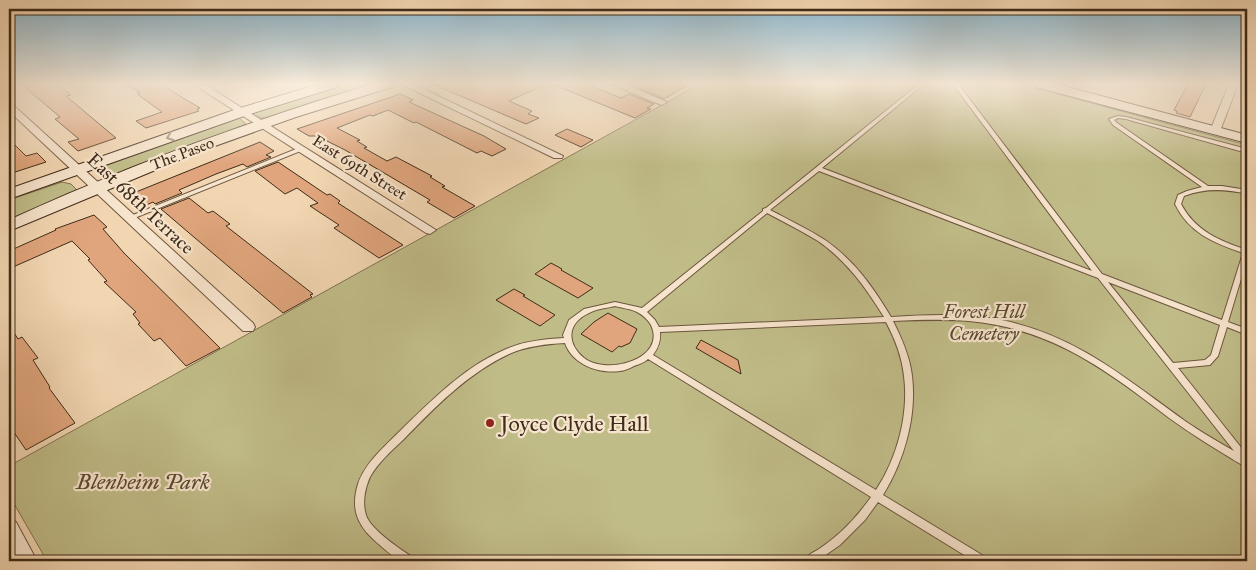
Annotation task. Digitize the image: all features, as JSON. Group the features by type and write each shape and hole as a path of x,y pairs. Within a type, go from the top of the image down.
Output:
{"main road":[{"name":"The Paseo","path":"9,194 247,111"},
{"name":"The Paseo","path":"9,226 97,187 261,124 304,111"},
{"path":"1143,111 1247,139"}],"street":[{"name":"East 68th Terrace","path":"14,111 248,327"},
{"path":"462,111 558,156"},
{"path":"1215,130 1223,111"},
{"name":"East 69th Street","path":"242,112 430,230"},
{"path":"9,528 26,561"}],"lane":[{"path":"642,312 889,111"},
{"path":"975,111 1099,275 1247,462"},
{"path":"1205,187 1115,124 1111,119 1118,116 1247,151"},
{"path":"130,218 301,149"},
{"path":"818,169 1247,332"},
{"path":"1171,366 1207,362 1214,356 1247,252 1208,236 1192,225 1181,214 1178,204 1181,195 1193,189 1205,187 1247,192"},
{"path":"765,210 822,242 846,260 866,282 890,319 900,340 907,365 910,391 908,420 890,474 877,497 840,537 810,561"},
{"path":"615,304 642,312 655,324 657,330 658,337 655,347 648,356 635,364 618,368 599,368 578,359 570,350 566,340 569,324 579,314 598,306 615,304"},
{"path":"657,330 965,317 1016,326 1046,336 1072,348 1109,369 1213,444 1247,462"},
{"path":"410,561 395,552 361,517 359,499 364,480 379,459 430,407 454,385 479,367 515,348 566,340"},
{"path":"648,356 982,561"}],"green space":[{"path":"257,111 290,111 266,118 252,114"},
{"name":"Forest Hill Cemetery","path":"652,111 1120,111 1247,145 1247,561 47,561 9,495 9,466"},
{"path":"239,118 246,124 114,176 107,177 98,170 99,167"},
{"path":"62,182 71,184 76,191 9,222 9,200"}],"building":[{"path":"52,111 83,111 116,138 78,151 68,142 79,139 55,119 60,117"},
{"path":"160,111 199,111 146,128 136,121 162,112"},
{"path":"351,111 386,111 337,128 360,140 357,141 367,147 364,148 387,161 396,157 432,176 430,177 445,186 442,187 475,206 454,218 427,202 430,200 345,150 317,136 309,136 297,129"},
{"path":"389,111 428,111 484,136 506,149 492,156 481,151 477,153 416,122 414,123"},
{"path":"495,111 531,111 528,114 539,118 526,124"},
{"path":"617,111 648,111 635,118"},
{"path":"1177,111 1193,111 1190,117 1176,113"},
{"path":"567,129 593,140 581,147 555,135"},
{"path":"9,139 26,156 37,153 46,162 9,174"},
{"path":"260,142 274,151 266,155 271,157 247,167 243,164 216,174 179,190 182,193 155,204 153,202 140,208 126,196"},
{"path":"278,162 327,195 330,194 340,201 338,203 403,245 379,258 334,228 339,225 310,206 318,203 297,188 285,194 255,171"},
{"path":"189,198 208,213 213,211 230,224 226,226 313,294 310,295 312,297 283,313 161,209"},
{"path":"94,215 107,227 103,229 124,253 220,348 186,366 160,338 154,341 138,324 140,323 133,314 136,312 104,282 107,281 88,260 90,259 72,241 13,267 9,262 9,251 55,229"},
{"path":"551,263 593,288 578,298 535,274"},
{"path":"514,289 555,315 540,326 496,300"},
{"path":"608,313 637,329 630,343 619,346 612,352 581,334"},
{"path":"9,325 18,339 22,337 38,358 33,360 49,388 75,423 26,450 9,425"},
{"path":"701,340 738,360 741,374 696,348"}],"place":[{"name":"Joyce Clyde Hall","path":"490,423"}],"park label":[{"name":"Blenheim Park","path":"143,481"}]}
